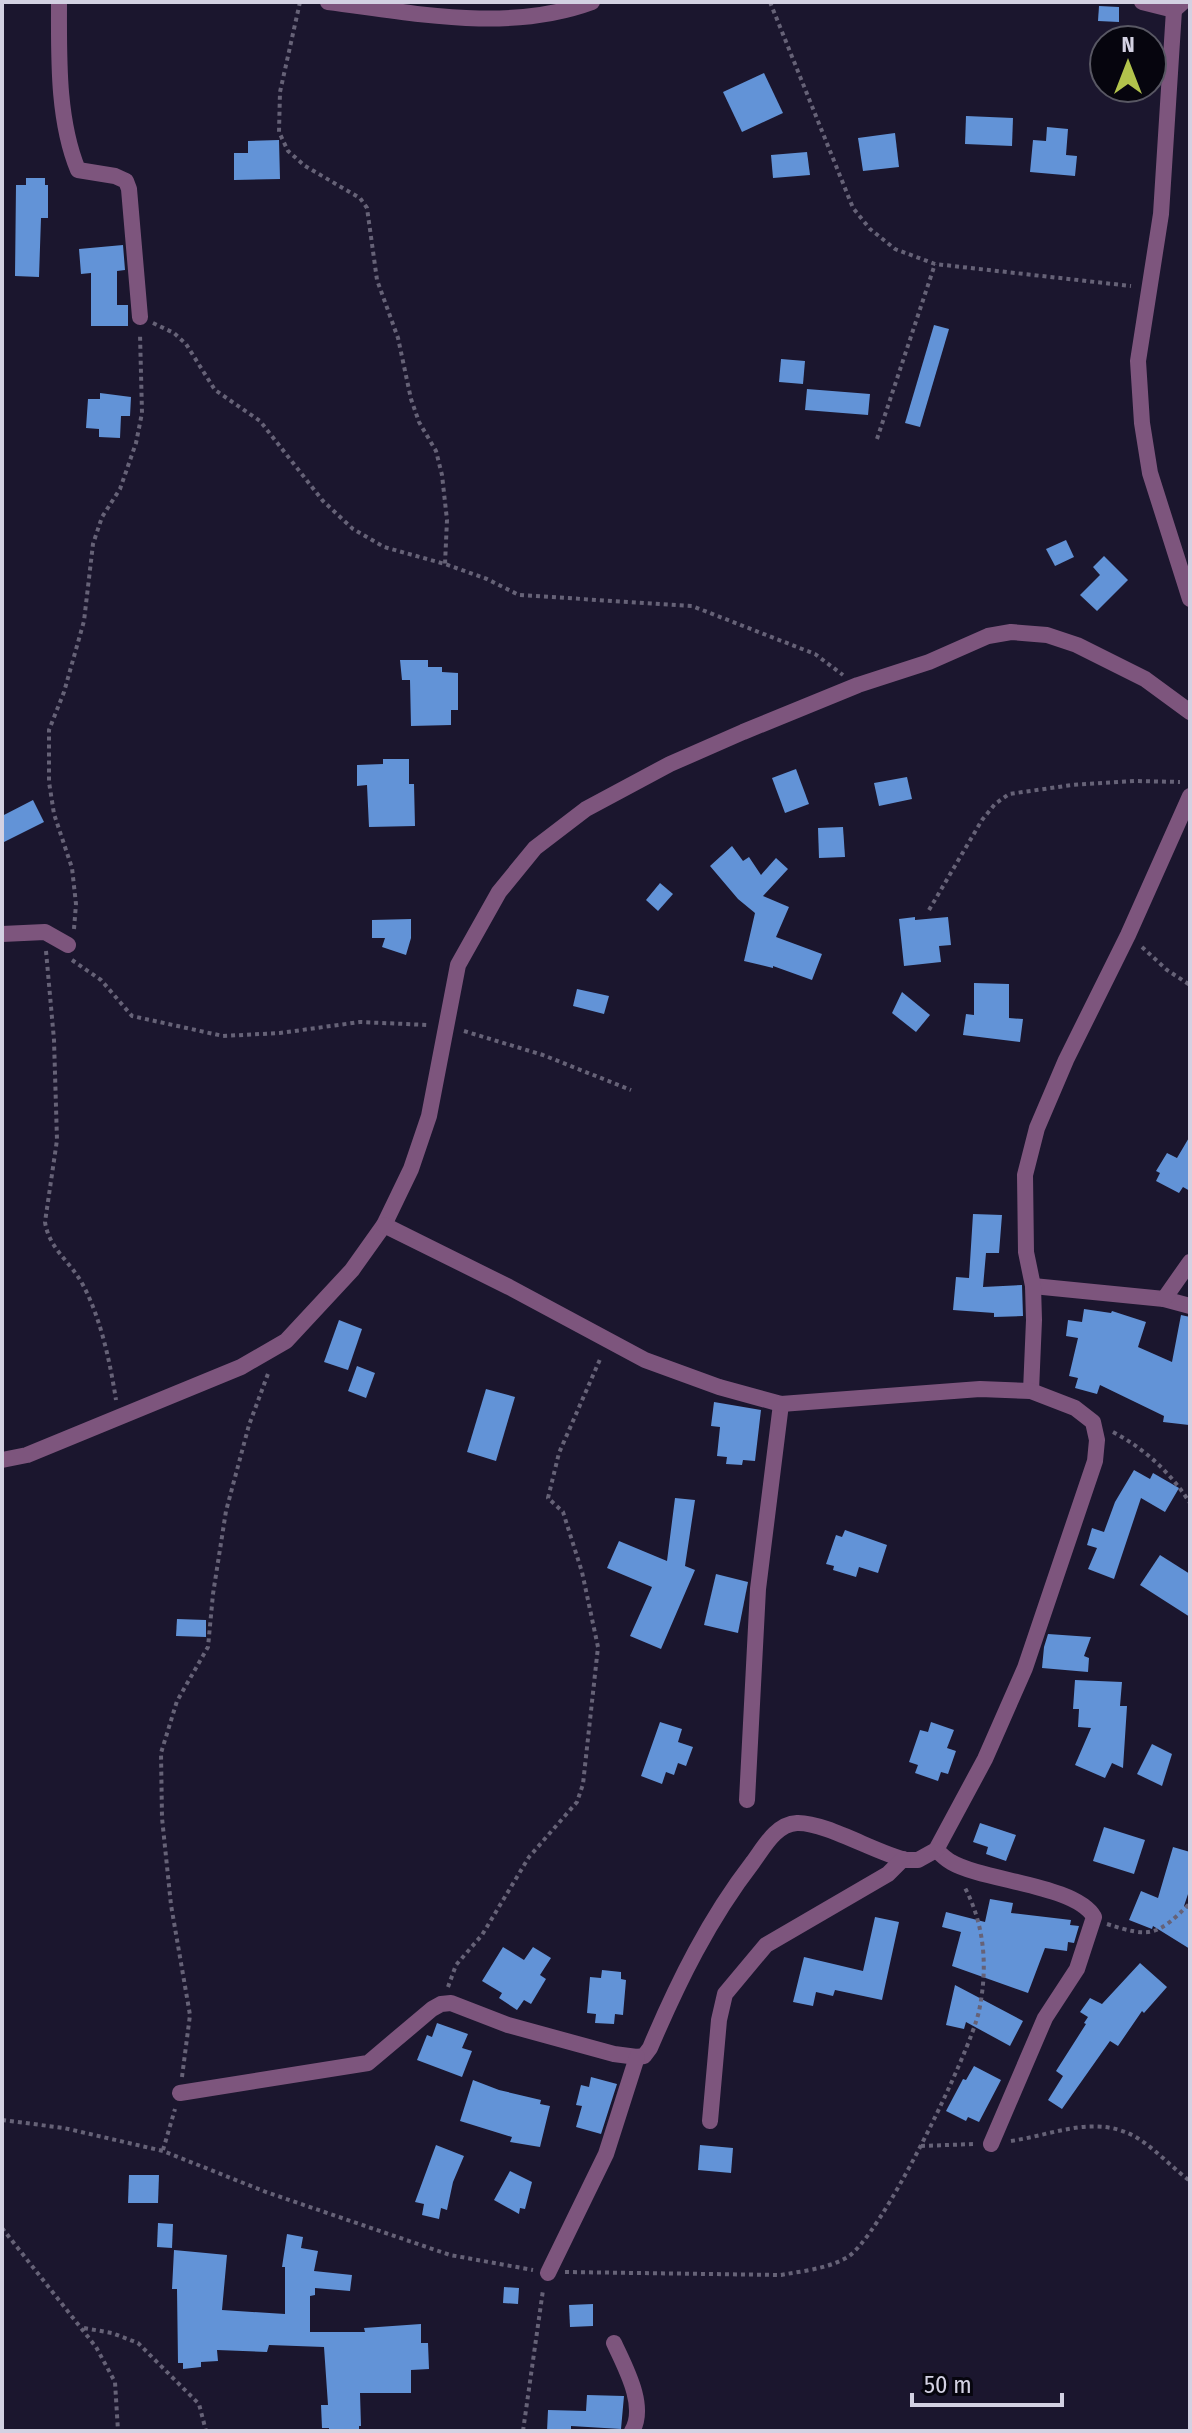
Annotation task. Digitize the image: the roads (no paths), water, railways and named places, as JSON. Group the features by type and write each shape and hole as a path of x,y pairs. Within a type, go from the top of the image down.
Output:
{"street":[{"path":"59,2 59,58 74,161 78,170 115,176 126,181 140,317"},
{"path":"328,2 435,15 519,18 551,14 592,2"},
{"path":"1142,2 1178,6 1161,214 1138,361 1142,423 1150,473 1190,599"},
{"path":"2,1460 27,1455 241,1367 286,1341 352,1270 384,1225 411,1169 429,1116 458,965 499,892 535,848 586,809 670,764 858,685 929,662 988,636 1011,632 1047,635 1077,645 1145,679 1190,712"},
{"path":"1031,1391 1033,1286 1026,1252 1025,1175 1037,1128 1190,796"},
{"path":"2,934 45,932 68,945"},
{"path":"180,2093 368,2063 441,2004 451,2003 508,2025 614,2054 644,2056 705,1931 742,1875 774,1833 785,1825 810,1824 903,1859 918,1860 936,1850 985,1759 1025,1668 1095,1461 1097,1440 1093,1422 1075,1408 1031,1391 980,1389 781,1404 719,1387 645,1360 384,1225"},
{"path":"1164,1299 1190,1262"},
{"path":"1033,1286 1164,1299 1190,1306"},
{"path":"747,1800 758,1589 781,1404"},
{"path":"936,1850 952,1863 1076,1902 1092,1913 1094,1920 1077,1969 1045,2018 991,2144"},
{"path":"710,2121 719,2020 725,1994 766,1945 888,1874 903,1859"},
{"path":"548,2273 606,2154 637,2057"},
{"path":"614,2343 632,2384 638,2422 632,2431"}]}
